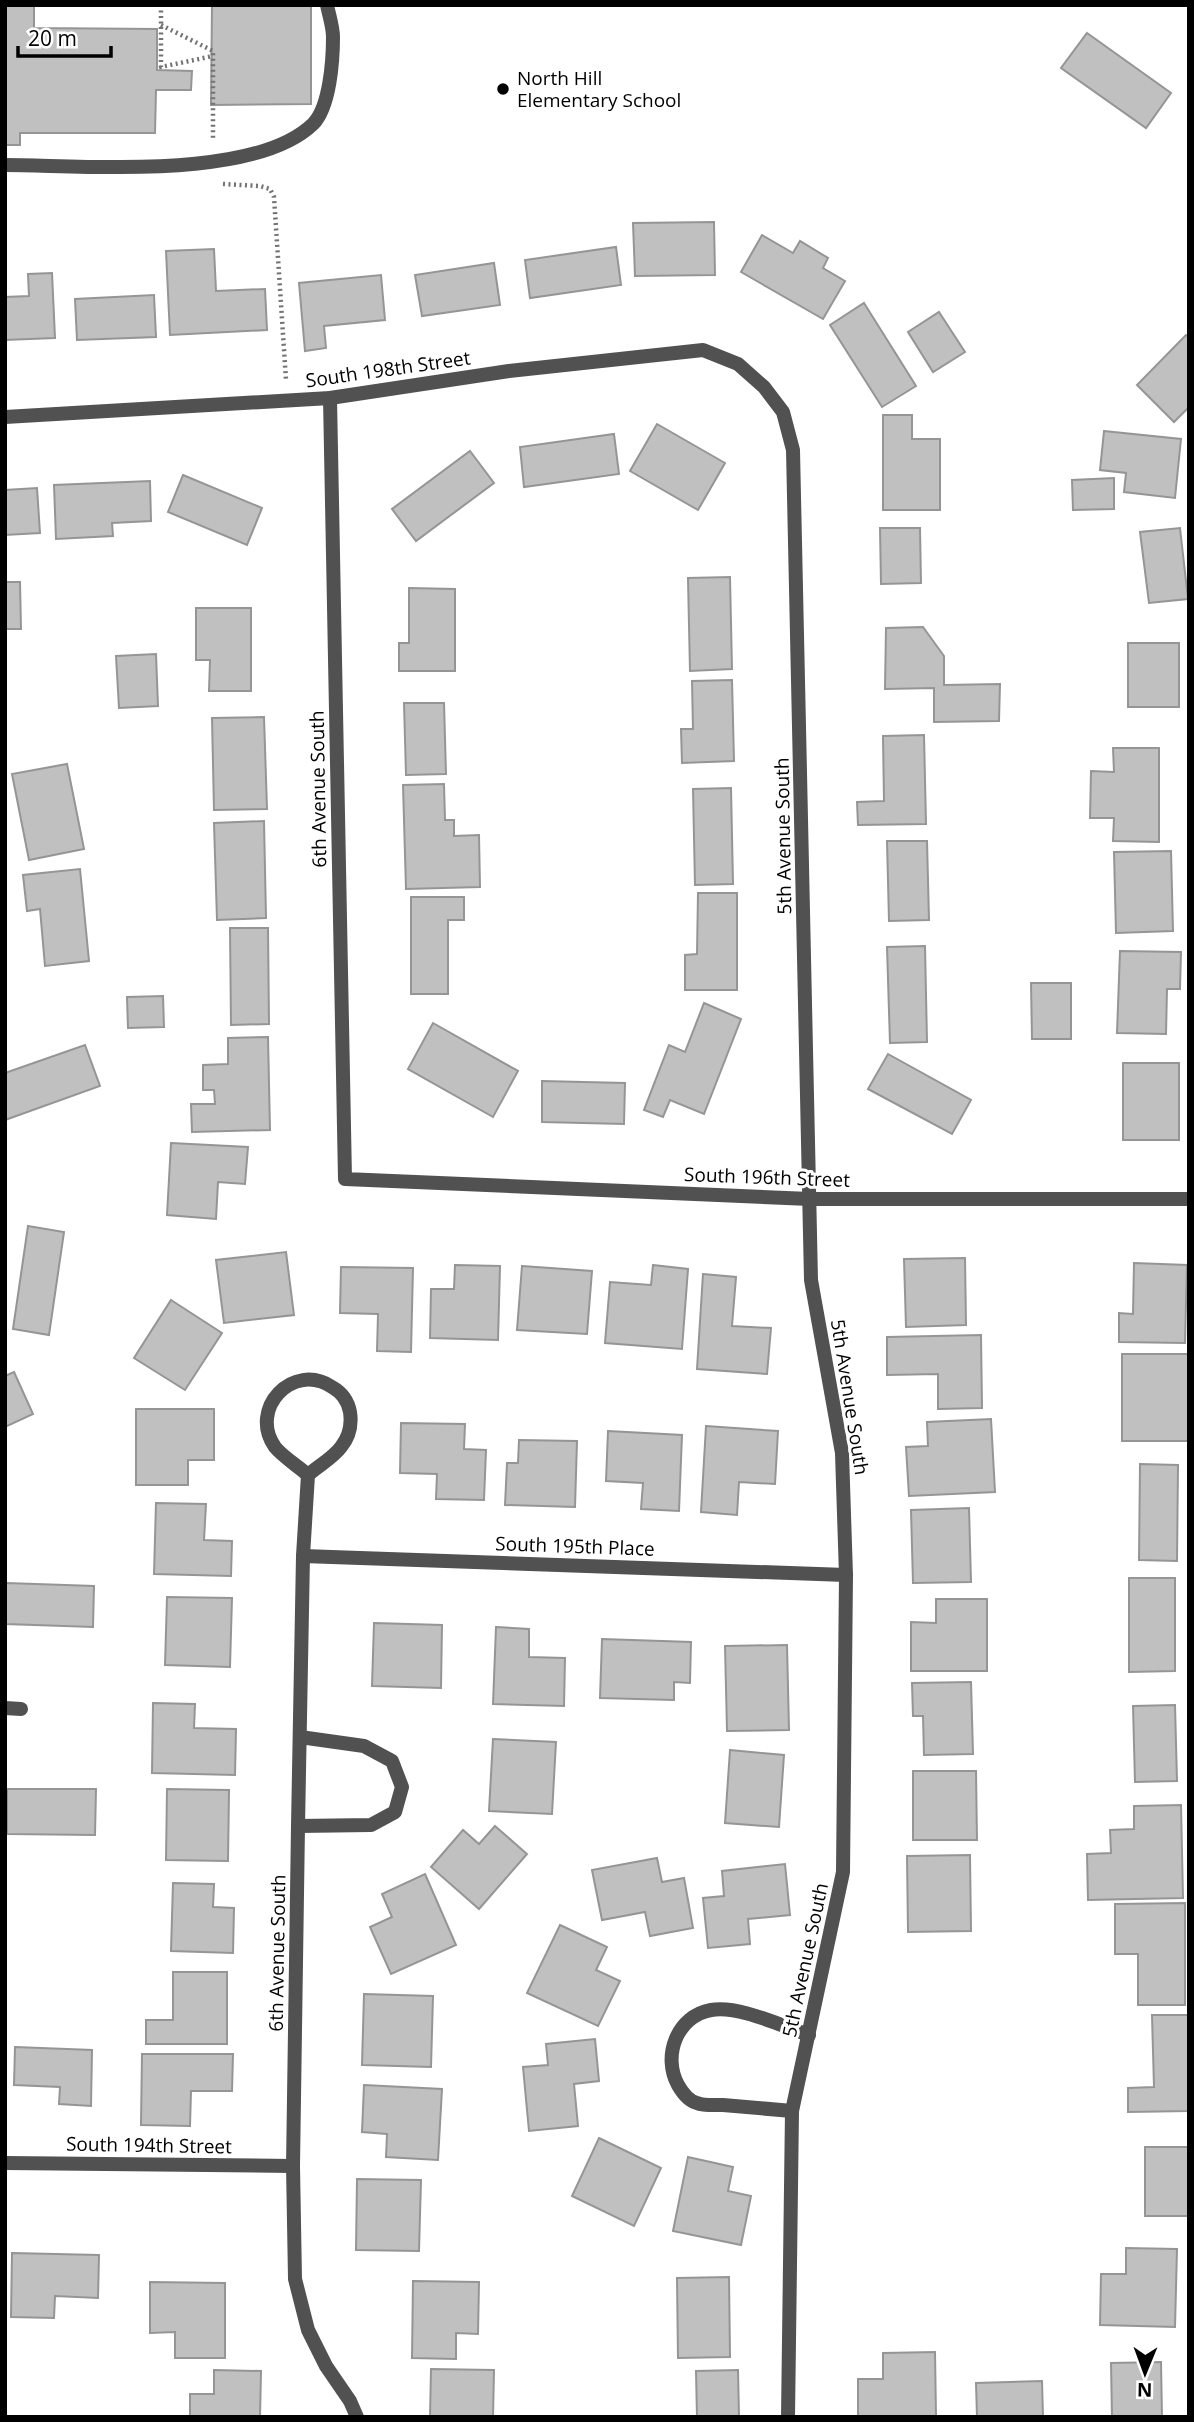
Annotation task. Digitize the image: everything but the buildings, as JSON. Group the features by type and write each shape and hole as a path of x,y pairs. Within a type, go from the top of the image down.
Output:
{"street":[{"path":"5,165 183,166 238,158 286,142 314,123 327,99 333,36 327,5"},
{"name":"South 198th Street","path":"5,417 330,398 509,371 703,350 738,364 764,387"},
{"name":"5th Avenue South","path":"764,387 783,412 793,450 811,1280 842,1453 846,1575 843,1872 792,2111 788,2417"},
{"name":"6th Avenue South","path":"330,398 345,1180"},
{"name":"South 196th Street","path":"345,1180 810,1199 1189,1199"},
{"path":"309,1379 326,1382 338,1391 349,1409 351,1424 347,1438 339,1450 308,1475 276,1448 269,1435 267,1412 280,1391 294,1381 309,1379"},
{"name":"6th Avenue South","path":"308,1475 303,1556 298,1826 293,2166 295,2279 308,2330 357,2417"},
{"name":"South 195th Place","path":"303,1556 846,1575"},
{"path":"5,1708 21,1709"},
{"path":"298,1826 371,1825 396,1812 401,1787 392,1761 364,1746 300,1737"},
{"path":"792,2111 695,2103 682,2091 673,2076 671,2058 674,2041 682,2027 694,2016 725,2008 808,2035"},
{"name":"South 194th Street","path":"5,2163 293,2166"}],"path":[{"path":"162,5 161,67 213,56"},
{"path":"162,25 213,51 213,162 222,183 227,186 260,186 270,190 274,197 287,402"}],"place":[{"name":"North Hill Elementary School","path":"503,89"}]}
